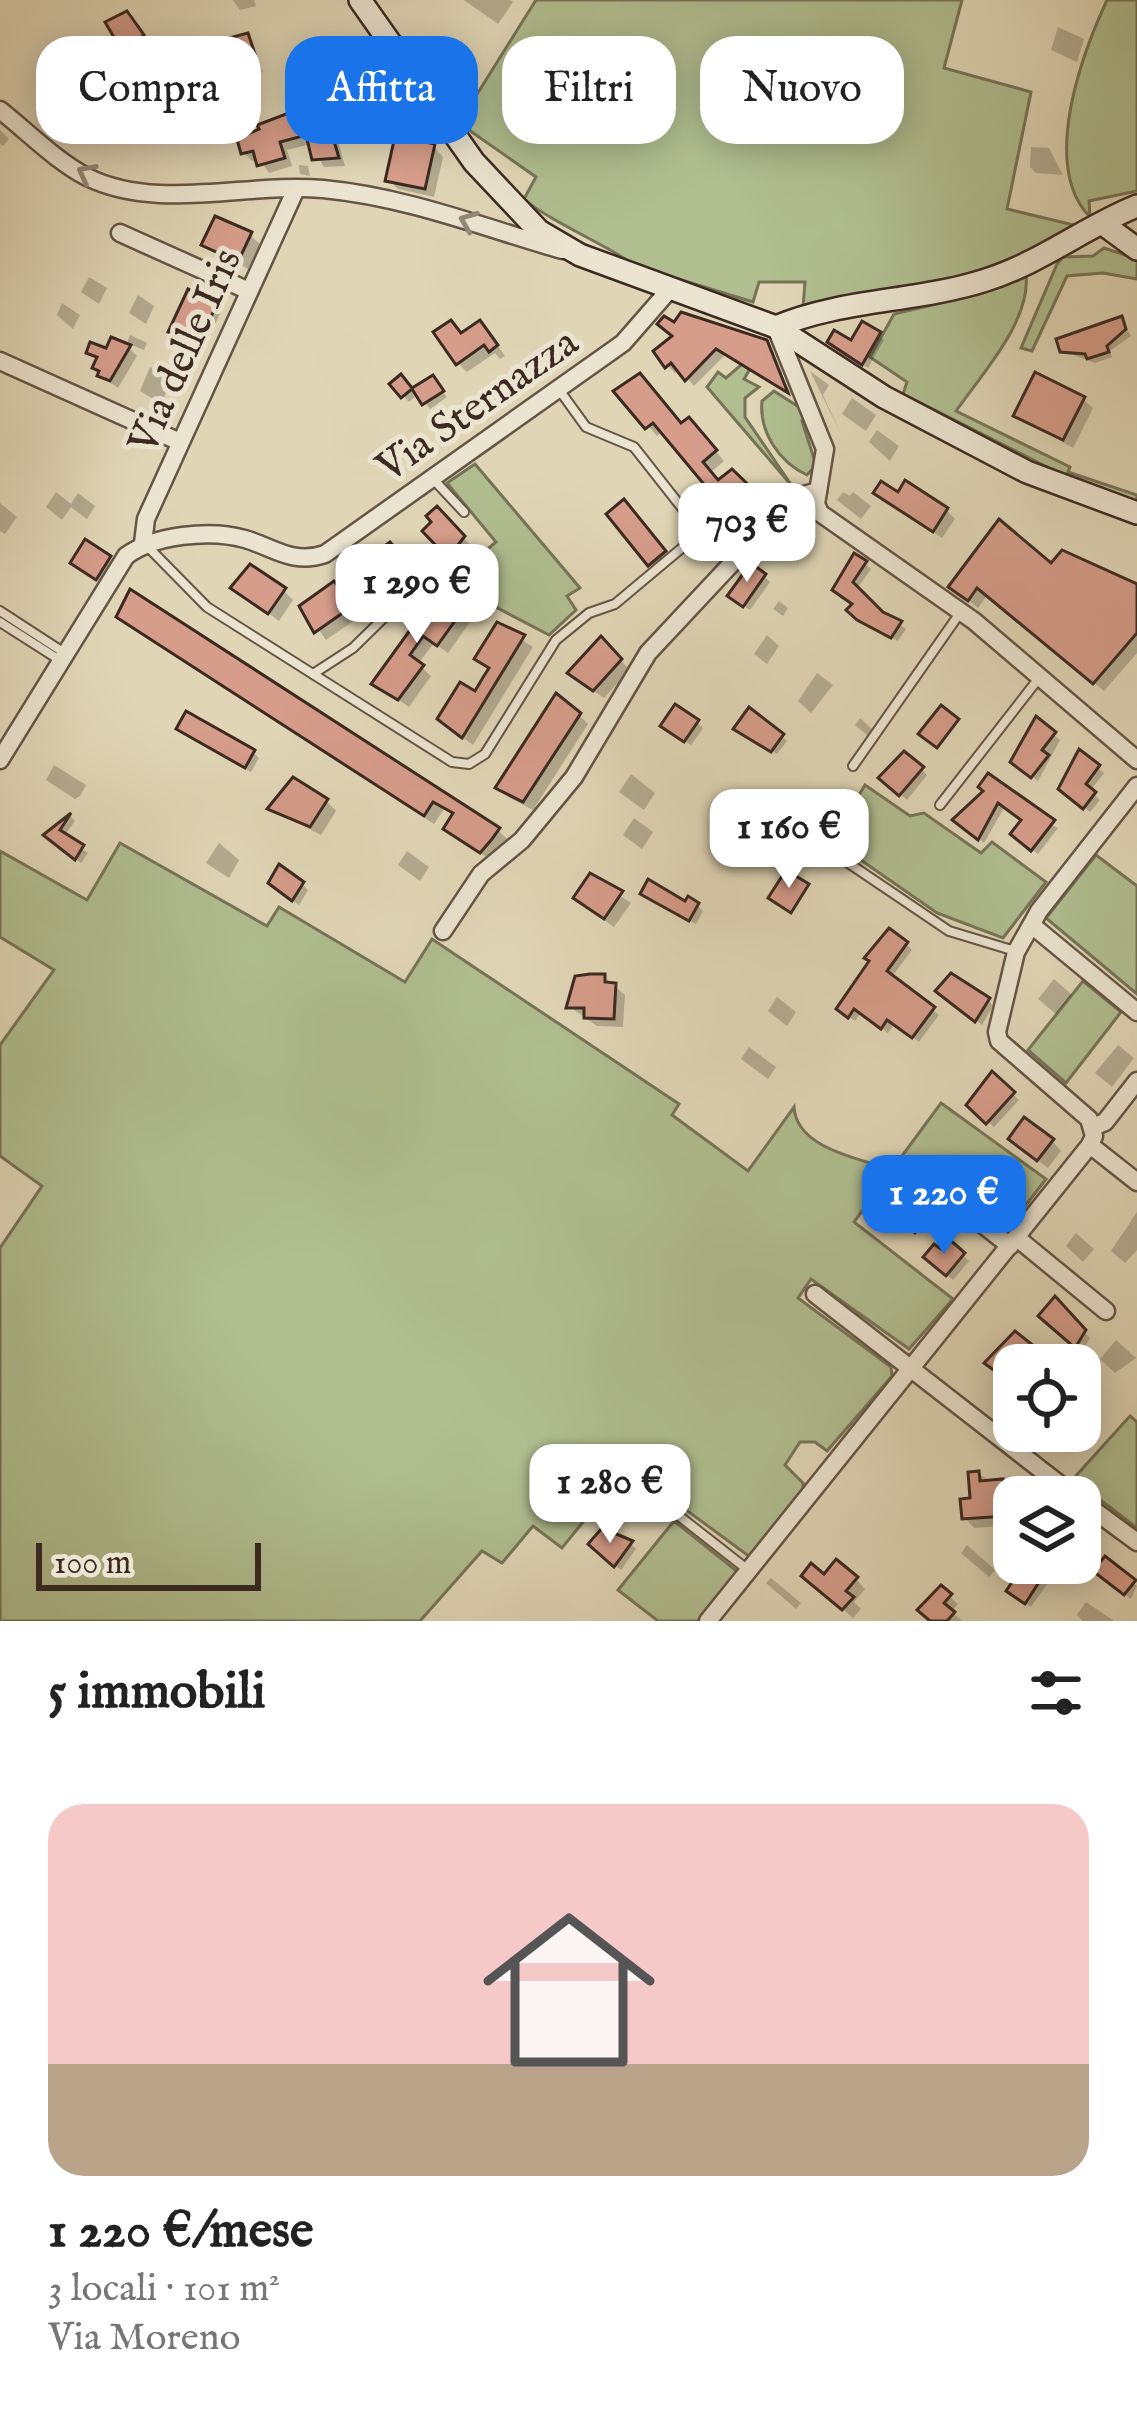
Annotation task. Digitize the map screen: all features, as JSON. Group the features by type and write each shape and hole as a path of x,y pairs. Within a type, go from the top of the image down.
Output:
{"main road":[{"path":"360,0 448,130 538,231 580,255 776,327 796,354 1027,472 1137,513"},
{"path":"776,327 807,315 918,298 991,279 1137,206"},
{"path":"1103,224 1137,249"}],"street":[{"path":"0,110 79,172 116,187 191,192 296,189 420,203 580,255"},
{"name":"Via delle Iris","path":"143,543 146,519 296,189"},
{"path":"507,234 515,210"},
{"path":"120,233 249,291"},
{"name":"Via Sternazza","path":"143,543 239,537 305,561 325,554 623,343 670,288"},
{"path":"796,354 825,449 818,491 820,513 960,612 1137,760"},
{"path":"0,361 180,442"},
{"path":"442,931 481,874 522,840 574,777 648,653 793,498 818,491"},
{"path":"0,760 60,656 126,556 143,543"},
{"path":"1134,796 1016,952 999,1041 1137,1182"},
{"path":"1033,926 1137,1012"},
{"path":"707,1621 915,1368 1137,1081"},
{"path":"953,1201 1106,1312"},
{"path":"815,1294 1050,1476"},
{"path":"1101,1515 1137,1542"}],"lane":[{"path":"143,543 207,607 452,762 469,764 485,754 569,626 615,604 700,532 634,447 620,436 586,427 559,390"},
{"path":"433,479 464,512"},
{"path":"313,674 353,648 408,594"},
{"path":"0,611 60,656"},
{"path":"853,766 960,612"},
{"path":"0,622 60,656"},
{"path":"940,805 1040,677"},
{"path":"841,858 950,931 1016,952"},
{"path":"622,1472 749,1570"}],"green space":[{"path":"536,0 962,0 944,68 1031,92 1007,209 1078,226 977,271 803,307 805,282 759,282 753,302 633,265 524,199 536,177 478,136 478,93 502,54 502,144 676,144 676,36 513,36"},
{"path":"1107,0 1137,0 1137,191 1089,201 1090,217 1075,195 1067,140 1077,79"},
{"path":"1104,248 1137,259 1137,279 1103,273 1067,276 1032,351 1021,348 1057,264 1063,257 1093,256"},
{"path":"1026,275 1013,329 956,411 1070,467 1068,472 1137,495 1137,501 1065,476 903,394 907,382 870,357 894,314 983,293"},
{"path":"742,364 750,369 744,379 759,387 745,398 745,417 792,486 707,387 718,372 726,378"},
{"path":"774,391 805,411 802,421 816,465 807,475 788,462 768,435 762,401"},
{"path":"475,464 580,588 567,596 576,610 549,635 448,582 496,542 447,483"},
{"path":"865,785 910,816 924,813 981,853 992,842 1046,882 1003,938 937,913 832,840"},
{"path":"120,843 267,926 279,907 405,982 432,939 679,1104 672,1115 748,1171 794,1107 797,1120 813,1139 877,1165 870,1176 881,1185 854,1222 953,1299 909,1349 811,1279 798,1298 891,1367 892,1376 827,1451 815,1442 800,1442 785,1465 808,1488 803,1485 803,1495 750,1557 621,1462 605,1480 612,1486 562,1548 533,1526 502,1563 482,1551 420,1621 0,1621 0,1248 42,1186 0,1156 0,1045 54,970 0,937 0,851 87,900"},
{"path":"1096,855 1137,886 1137,994 1046,918"},
{"path":"1083,981 1121,1012 1066,1083 1028,1050"},
{"path":"941,1103 1046,1179 1005,1232 951,1185 942,1194 899,1160"},
{"path":"1130,1416 1137,1422 1137,1528 1101,1500 1101,1476 1076,1476"},
{"path":"674,1521 738,1572 699,1621 658,1621 618,1590"}],"building":[{"path":"127,11 144,35 113,36 105,22"},
{"path":"285,114 285,141 280,142 285,158 257,166 253,151 241,154 238,144 261,144 261,123"},
{"path":"308,144 335,144 339,158 312,160"},
{"path":"393,144 435,144 425,189 385,181"},
{"path":"215,216 252,232 238,262 201,245"},
{"path":"188,289 218,302 197,346 168,332"},
{"path":"681,312 767,340 788,393 716,349 685,381 671,363 665,368 653,351 672,336 657,324 664,316 674,322"},
{"path":"1122,316 1126,329 1107,346 1109,352 1087,359 1085,354 1060,352 1056,339"},
{"path":"451,320 461,333 480,320 498,345 489,352 484,345 456,365 433,332"},
{"path":"862,321 881,332 862,365 827,342 834,330 851,340"},
{"path":"111,337 131,345 110,381 97,376 99,371 92,368 97,357 86,353 90,342 106,348"},
{"path":"1035,372 1085,397 1063,440 1013,416"},
{"path":"640,373 681,423 689,417 717,450 703,462 718,480 732,469 763,499 737,524 653,423 645,429 613,391"},
{"path":"401,374 412,388 433,375 444,391 422,405 412,389 401,398 389,384"},
{"path":"905,480 948,508 933,532 873,493 881,481 898,492"},
{"path":"624,499 666,551 648,566 606,514"},
{"path":"437,506 465,536 448,558 422,531 431,522 426,516"},
{"path":"999,519 1051,563 1062,550 1137,584 1137,633 1093,684 977,588 968,601 948,587"},
{"path":"85,539 111,556 96,580 70,563"},
{"path":"390,542 411,565 314,633 299,606 334,581 345,595 365,581 355,567"},
{"path":"854,553 867,561 853,582 883,612 902,621 891,638 857,620 846,610 852,604 832,590"},
{"path":"751,563 766,574 743,607 727,596"},
{"path":"250,564 286,588 268,614 230,588"},
{"path":"130,589 500,828 480,853 443,829 453,813 433,802 424,816 116,617"},
{"path":"439,590 462,611 437,646 423,636 410,655 424,665 398,700 371,684"},
{"path":"497,622 525,635 462,738 437,719 460,682 475,691 489,668 474,659"},
{"path":"601,636 622,659 593,691 567,673"},
{"path":"556,693 581,713 523,802 495,788"},
{"path":"675,704 699,720 684,742 660,726"},
{"path":"941,705 959,719 937,748 918,734"},
{"path":"749,707 784,734 771,752 733,729"},
{"path":"186,711 255,750 245,768 176,729"},
{"path":"1036,716 1056,732 1042,750 1049,755 1031,778 1010,762"},
{"path":"1079,749 1100,765 1086,784 1096,792 1083,809 1058,789"},
{"path":"904,751 924,767 899,796 878,778"},
{"path":"988,773 1055,820 1031,851 1010,834 1021,820 998,803 978,840 952,820 983,791 978,787"},
{"path":"293,777 328,799 310,827 267,809"},
{"path":"71,813 60,830 84,845 75,860 43,835"},
{"path":"279,864 304,882 292,901 268,883"},
{"path":"786,870 809,884 791,913 768,898"},
{"path":"590,873 623,891 604,919 573,898"},
{"path":"648,879 685,901 688,896 699,903 689,921 640,894"},
{"path":"889,928 908,942 887,971 935,1007 912,1038 887,1020 881,1029 854,1009 848,1018 836,1009 869,961 864,958"},
{"path":"951,973 990,998 975,1022 935,991"},
{"path":"605,974 605,982 616,983 614,1019 584,1018 584,1008 566,1008 575,976"},
{"path":"992,1071 1015,1092 986,1124 966,1105"},
{"path":"1024,1117 1054,1139 1037,1161 1008,1139"},
{"path":"889,1189 926,1218 915,1233 877,1204"},
{"path":"949,1239 965,1253 946,1276 923,1257 934,1244 941,1249"},
{"path":"1055,1296 1086,1330 1077,1344 1070,1344 1038,1316"},
{"path":"1015,1331 1031,1344 1002,1344"},
{"path":"979,1471 980,1481 993,1480 993,1517 962,1519 960,1499 970,1498 968,1472"},
{"path":"602,1528 633,1541 614,1567 588,1544"},
{"path":"1105,1556 1136,1580 1124,1595 1101,1577"},
{"path":"836,1559 858,1577 846,1591 854,1597 842,1610 801,1576 811,1563 824,1574"},
{"path":"1011,1584 1038,1584 1025,1604 1006,1591"},
{"path":"941,1585 952,1594 944,1603 955,1612 947,1621 930,1621 917,1610"}]}
